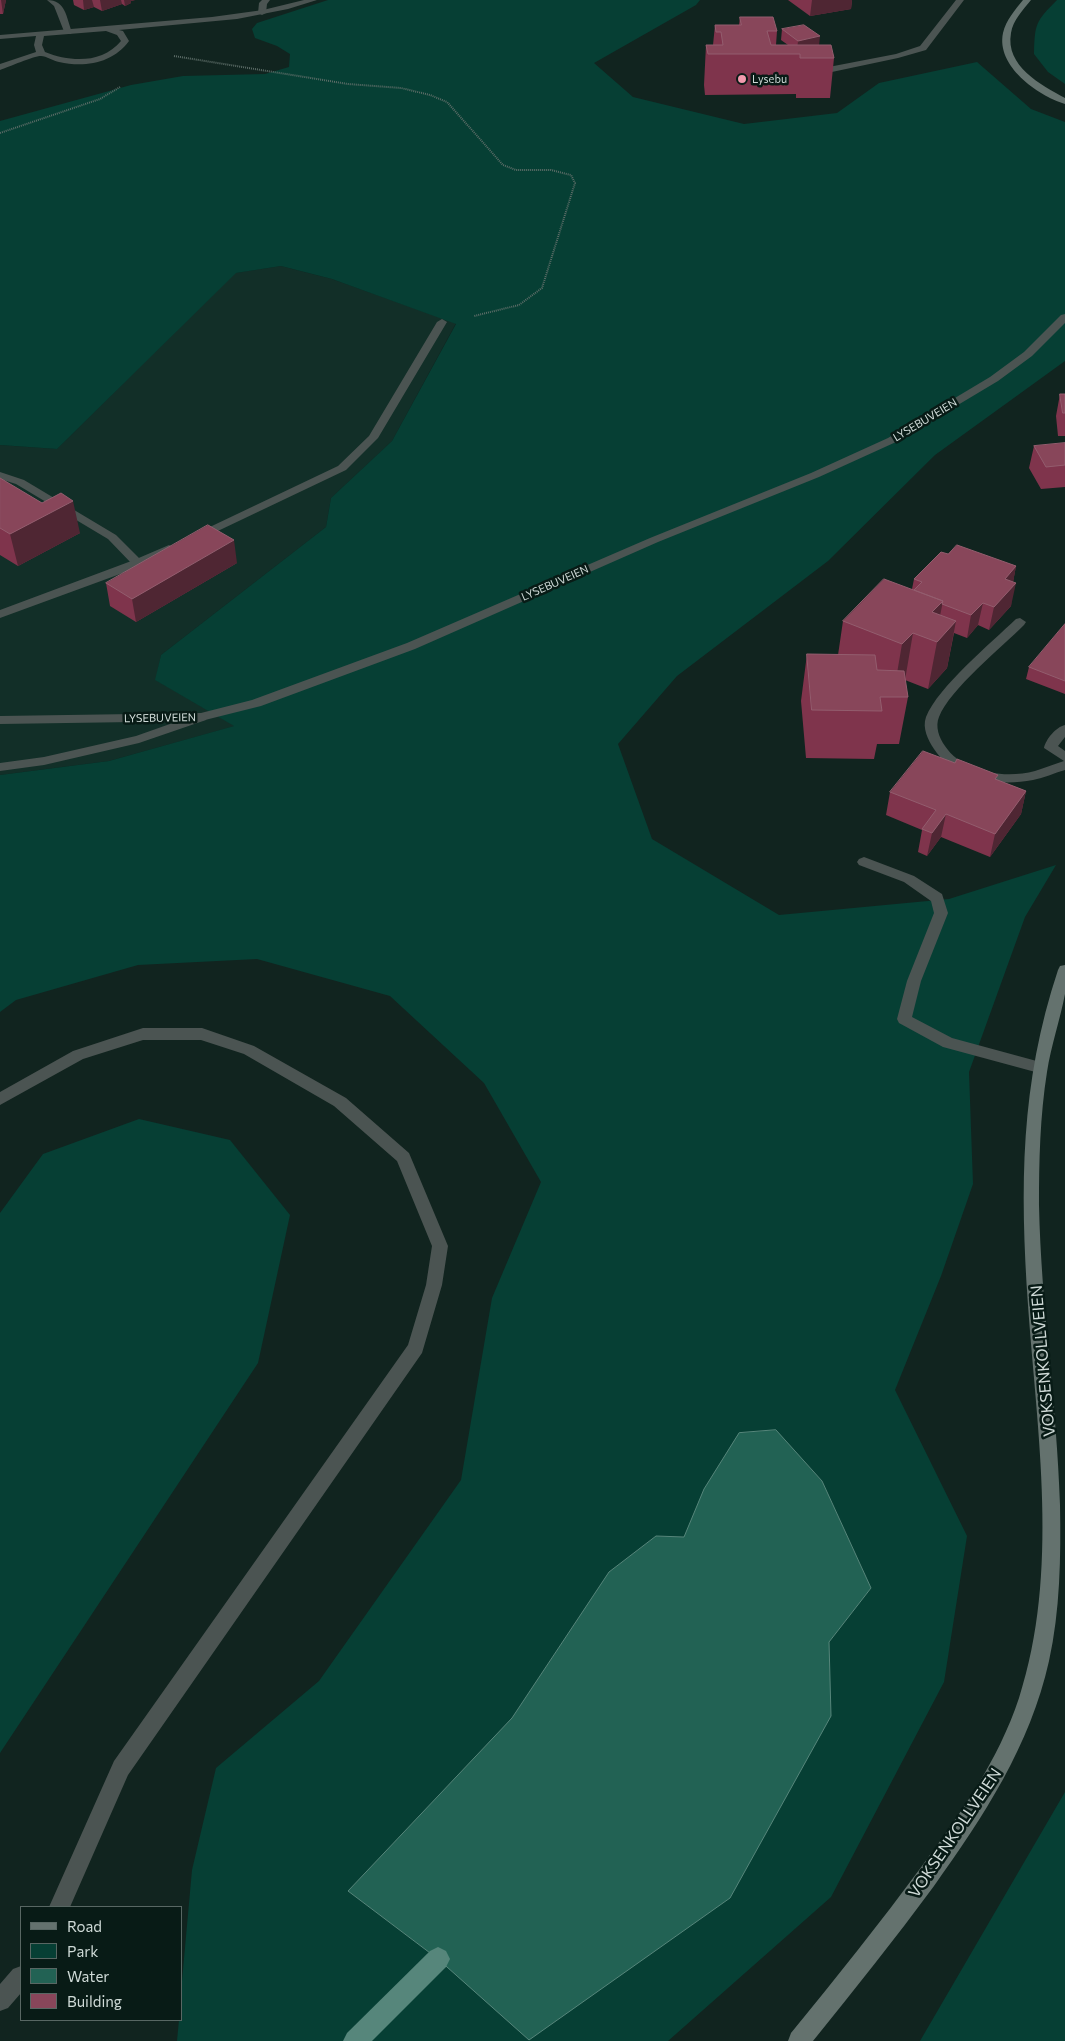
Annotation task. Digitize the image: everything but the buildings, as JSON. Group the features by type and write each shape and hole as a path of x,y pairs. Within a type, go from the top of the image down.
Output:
{"street":[{"path":"50,0 58,4 68,32"},
{"path":"262,13 263,3 266,0"},
{"path":"0,37 221,20 262,13 313,0"},
{"path":"801,75 898,56 923,48 960,0"},
{"path":"1026,0 1015,15 1006,36 1007,53 1011,62 1028,80 1065,100"},
{"path":"40,35 38,45 41,53 53,59 70,62 109,56 120,50 125,41 120,33 107,28"},
{"path":"0,67 41,53"},
{"name":"LYSEBUVEIEN","path":"0,720 201,717 256,703 411,646 654,540 815,475 883,444 924,422 994,379 1028,354 1065,318"},
{"path":"0,614 138,563 342,468 373,438 442,322"},
{"path":"0,474 20,482 112,537 138,563"},
{"path":"1020,622 936,708 931,718 931,731 944,755 956,765 976,774 1005,777 1033,776 1065,765"},
{"path":"0,766 44,761 139,739 201,717"},
{"path":"1065,729 1052,743 1051,748 1065,757"},
{"path":"864,862 909,879 937,898 941,913 914,982 904,1018 948,1043 1039,1067"},
{"name":"VOKSENKOLLVEIEN","path":"799,2041 906,1905 966,1821 1001,1765 1024,1710 1040,1660 1049,1614 1054,1571 1055,1524 1051,1448 1033,1257 1032,1154 1039,1067 1051,1010 1065,970"},
{"path":"0,1099 78,1055 143,1034 202,1034 249,1050 340,1102 403,1157 440,1246 434,1285 416,1348 121,1768 59,1906"},
{"path":"0,2000 20,1978"}],"path":[{"path":"173,55 348,84 401,88 430,95 447,102 503,165 516,170 552,170 571,175 574,183 572,192 542,288 533,299 517,307 442,322"},
{"path":"0,133 100,99"}],"shaded area":[{"path":"281,266 332,279 456,323 392,441 331,498 326,527 161,655 156,680 235,726 109,761 0,775 0,445 57,449 235,273"}],"green space":[{"path":"328,0 700,0 696,5 594,63 633,97 744,124 837,113 879,83 977,62 1031,109 1065,122 1065,361 935,455 828,561 677,676 618,744 652,839 779,915 949,899 1056,865 1025,917 969,1072 973,1184 941,1276 895,1390 967,1536 944,1682 831,1897 668,2041 177,2041 179,2021 182,2021 182,1981 192,1870 216,1768 319,1681 461,1480 492,1298 541,1182 484,1083 390,996 257,959 138,965 16,1000 0,1012 0,775 109,761 234,726 155,680 161,655 326,527 331,498 392,441 456,324 332,279 281,266 236,273 57,449 0,445 0,121 131,85 183,76 265,74 289,67 290,54 277,46 255,38 252,29 257,23","holes":["805,1462 822,1481 871,1588 829,1642 831,1716 438,1959 348,1891 512,1718 609,1572 656,1536 684,1537"]},
{"path":"1057,0 1065,0 1065,84 1048,72 1034,54 1036,30 1040,19"},
{"path":"139,1119 230,1140 290,1215 258,1363 0,1753 0,1213 43,1154"},
{"path":"1065,1792 1065,2041 920,2041"}],"water":[{"path":"776,1430 822,1481 871,1588 829,1642 831,1716 730,1898 529,2040 438,1959 348,1891 512,1718 609,1572 656,1536 684,1537 704,1489 739,1433"}],"waterway":[{"path":"355,2041 438,1959"}],"place":[{"name":"Lysebu","path":"742,79"}]}
